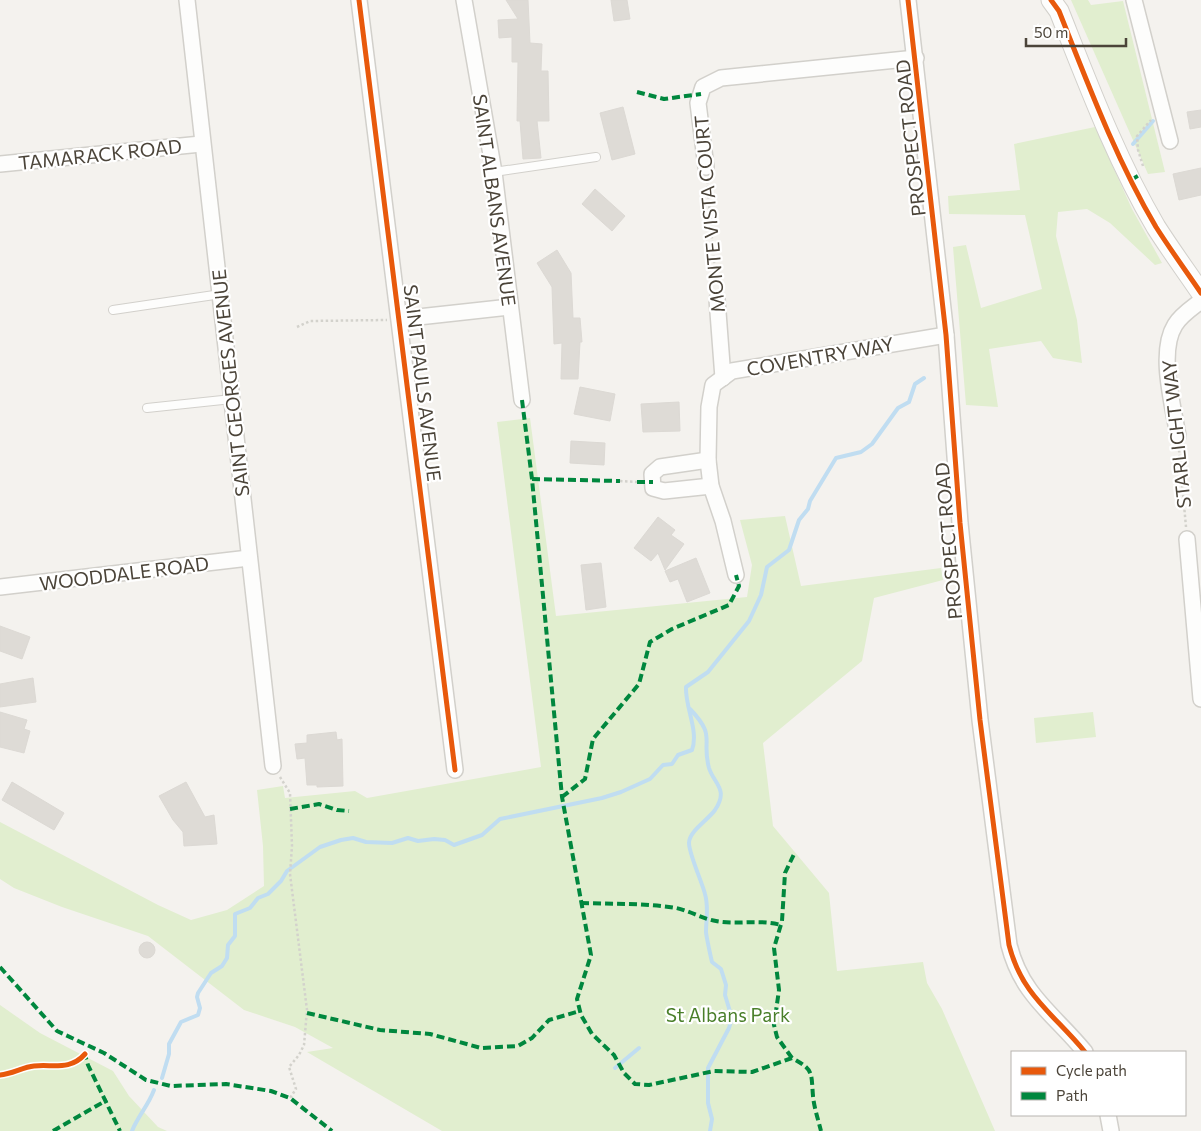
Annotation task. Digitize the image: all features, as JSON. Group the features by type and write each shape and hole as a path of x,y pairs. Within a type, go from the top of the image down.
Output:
{"street":[{"name":"SAINT GEORGES AVENUE","path":"186,0 273,766"},
{"name":"SAINT PAULS AVENUE","path":"359,0 455,770"},
{"name":"SAINT ALBANS AVENUE","path":"464,0 494,172 522,400"},
{"name":"PROSPECT ROAD","path":"908,0 946,335 960,523 980,720 1009,945 1014,964 1030,992 1085,1051"},
{"path":"1051,0 1059,11 1089,86 1131,180 1156,226 1201,294"},
{"path":"1134,0 1170,140"},
{"name":"MONTE VISTA COURT","path":"706,167 698,103 704,88 721,78 916,58"},
{"name":"TAMARACK ROAD","path":"0,164 201,144"},
{"name":"MONTE VISTA COURT","path":"717,299 723,378"},
{"name":"STARLIGHT WAY","path":"1178,436 1167,365 1168,342 1175,325 1201,301"},
{"name":"SAINT PAULS AVENUE","path":"400,318 510,307"},
{"name":"COVENTRY WAY","path":"736,575 723,521 711,486 708,460 709,408 713,385 732,371 946,335"},
{"path":"708,460 660,466 652,474 653,488 664,491 711,486"},
{"path":"1187,539 1201,699"},
{"name":"WOODDALE ROAD","path":"0,587 249,558"},
{"path":"1108,1116 1111,1131"}],"lane":[{"path":"494,172 596,156"},
{"path":"113,310 220,294"},
{"path":"147,408 232,399"}],"path":[{"path":"1137,136 1138,150 1144,171"},
{"path":"297,327 310,321 372,322"},
{"path":"620,481 637,482"},
{"path":"273,766 290,792 292,846 290,874 307,1010 304,1045 299,1055 289,1067 296,1089 290,1098"}],"green space":[{"path":"1071,0 1088,0 1091,5 1123,1 1165,172 1148,174"},
{"path":"1095,127 1132,209 1162,263 1155,265 1110,223 1087,209 1058,212 1056,236 1077,320 1082,363 1053,358 1041,341 989,349 998,407 966,405 953,247 966,245 981,308 1042,289 1025,215 949,214 948,196 1020,190 1014,144"},
{"name":"St Albans Park","path":"530,418 556,616 747,597 752,565 740,520 785,516 801,586 941,568 943,580 874,598 862,661 763,743 773,826 829,893 837,971 923,962 927,983 942,1009 995,1131 442,1131 307,1052 333,1048 295,1027 244,1010 148,936 62,907 14,888 0,879 0,822 158,905 191,920 227,910 264,886 263,846 257,790 283,786 285,798 355,791 367,798 541,767 497,422"},
{"path":"1093,712 1096,737 1036,743 1034,718"},
{"path":"0,1005 40,1033 113,1071 129,1096 158,1127 167,1131 0,1131"}],"building":[{"path":"506,0 528,0 530,43 542,44 541,71 548,71 549,121 537,121 541,158 523,159 520,121 517,121 518,62 512,62 512,37 499,38 498,20 518,19"},
{"path":"611,0 627,0 630,19 614,21"},
{"path":"623,107 635,154 612,160 600,113"},
{"path":"1201,110 1201,127 1190,129 1187,112"},
{"path":"1201,168 1201,195 1179,200 1173,174"},
{"path":"595,189 625,216 612,231 582,204"},
{"path":"557,250 571,273 573,318 580,318 582,342 580,342 578,379 561,379 562,343 554,344 552,287 537,263"},
{"path":"580,387 615,394 610,421 574,414"},
{"path":"679,402 680,431 643,432 641,404"},
{"path":"571,441 605,443 604,465 570,463"},
{"path":"658,517 675,530 671,535 684,544 665,570 658,553 651,561 634,548"},
{"path":"696,558 710,593 687,602 678,579 670,582 665,571"},
{"path":"601,563 606,607 586,610 581,565"},
{"path":"0,626 30,637 22,659 0,651"},
{"path":"33,678 36,702 0,707 0,684"},
{"path":"0,712 27,720 24,729 30,731 24,753 0,747"},
{"path":"336,732 337,740 342,739 343,786 317,787 317,785 307,785 305,758 297,759 295,744 307,743 307,735"},
{"path":"12,782 64,813 54,830 2,800"},
{"path":"186,782 205,817 214,815 217,844 184,846 183,832 173,820 159,796"},
{"path":"147,942 153,944 155,950 153,956 147,958 141,956 139,950 141,944"}],"waterway":[{"path":"1133,144 1153,121"},
{"path":"162,1078 169,1054 169,1044 181,1022 198,1015 200,1008 197,997 198,993 211,973 222,966 227,958 228,945 235,936 235,914 250,908 258,898 268,894 281,881 287,871 320,847 353,838 366,842 392,843 408,838 418,841 434,839 445,840 454,845 482,835 500,819 602,798 621,792 650,779 663,765 672,764 678,755 692,750 694,735 686,687 708,672 749,621 761,595 767,567 789,550 799,520 808,509 810,501 836,458 861,452 872,444 898,408 909,402 915,384 924,378"},
{"path":"690,709 706,732 709,768 721,792 721,797 715,810 695,830 689,843 706,899 706,932 712,962 721,969 726,985 725,995 732,1018 729,1028 708,1068 708,1103 712,1119 710,1131"},
{"path":"615,1068 639,1048"},
{"path":"132,1131 154,1090"}],"marked path":[{"path":"637,92 664,99 701,94"},
{"path":"1131,180 1141,174"},
{"path":"522,400 532,479 562,797 591,955 577,999 581,1015 592,1034 614,1055 624,1073 635,1084 649,1085 714,1071 752,1072 792,1058 808,1069 810,1073 814,1104 821,1131"},
{"path":"532,479 620,481"},
{"path":"637,482 653,482"},
{"path":"562,797 585,779 593,739 639,684 650,642 672,629 729,605 739,586 736,575"},
{"path":"290,809 319,804 337,810 349,811"},
{"path":"792,1058 777,1037 774,1025 779,990 774,948 782,921 785,873 795,852"},
{"path":"581,903 664,906 681,909 716,921 765,922 781,925"},
{"path":"0,967 57,1031 104,1053 146,1080 171,1086 226,1084 271,1091 290,1098 332,1131"},
{"path":"307,1013 380,1030 430,1034 481,1048 518,1046 532,1038 549,1020 580,1011"},
{"path":"84,1052 88,1065 120,1131"},
{"path":"53,1131 107,1100"}],"cycle path":[{"path":"359,0 455,770"},
{"path":"908,0 946,335 960,523 980,720 1009,945 1022,978 1031,991 1084,1051"},
{"path":"1051,0 1059,11 1103,121 1128,175 1156,227 1201,293"},
{"path":"0,1075 34,1066 67,1065 85,1054"}]}
